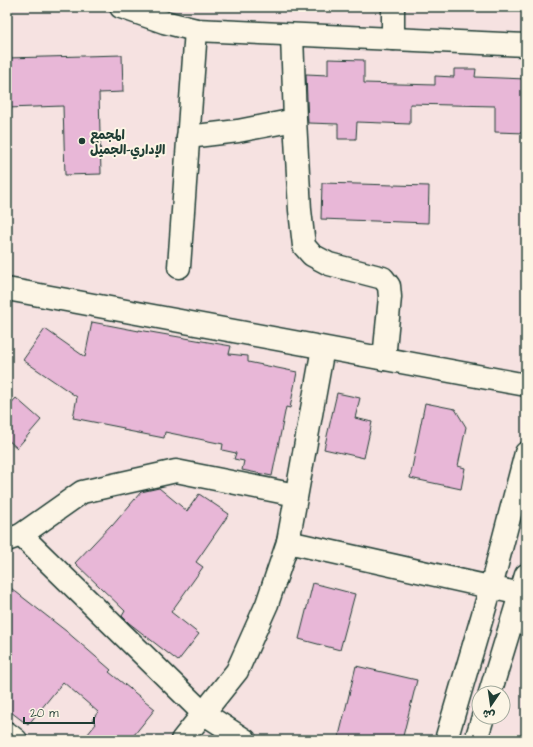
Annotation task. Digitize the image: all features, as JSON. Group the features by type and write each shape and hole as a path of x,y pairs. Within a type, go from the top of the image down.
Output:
{"street":[{"path":"121,7 164,22 196,30 526,45"},
{"path":"393,7 393,40"},
{"path":"179,267 196,30"},
{"path":"292,35 294,120 304,246 312,255 329,264 384,278 389,286 390,297 384,359"},
{"path":"188,137 238,131 294,120"},
{"path":"7,289 526,385"},
{"path":"182,740 237,671 267,604 288,542 323,348"},
{"path":"446,740 491,588 526,453"},
{"path":"245,740 203,713 14,538 82,492 176,471 296,496"},
{"path":"288,542 491,588 523,584 492,685"},
{"path":"476,740 481,725"},
{"path":"7,733 16,740"}],"building":[{"name":"المجمع الإداري-الجميل","path":"122,55 123,92 99,93 101,174 65,175 63,106 7,108 7,58"},
{"path":"328,59 364,60 364,83 435,85 435,76 454,77 454,69 476,69 475,77 526,79 526,133 495,132 495,106 410,104 410,124 357,122 356,139 338,139 338,124 308,123 306,74 328,75"},
{"path":"322,183 429,186 428,223 321,219"},
{"path":"92,322 231,346 229,354 248,356 248,362 297,372 290,408 286,407 272,476 242,470 244,461 234,459 236,453 222,450 223,444 165,432 164,438 73,418 77,397 23,360 45,329 85,357"},
{"path":"337,393 360,398 355,418 372,422 364,458 324,449"},
{"path":"16,398 41,420 17,448 7,439 7,408"},
{"path":"425,403 455,409 466,427 458,466 465,468 461,489 410,478"},
{"path":"159,488 187,511 199,494 229,514 196,562 203,567 171,612 199,634 178,661 129,623 122,616 125,611 75,563 111,525 112,526 141,492"},
{"path":"313,583 355,594 340,650 299,639"},
{"path":"7,585 66,631 111,670 109,672 155,709 130,740 83,740 96,724 92,720 98,712 63,682 28,725 7,709"},
{"path":"356,666 417,680 402,740 338,740"}],"place":[{"name":"المجمع الإداري-الجميل","path":"82,141"}]}
